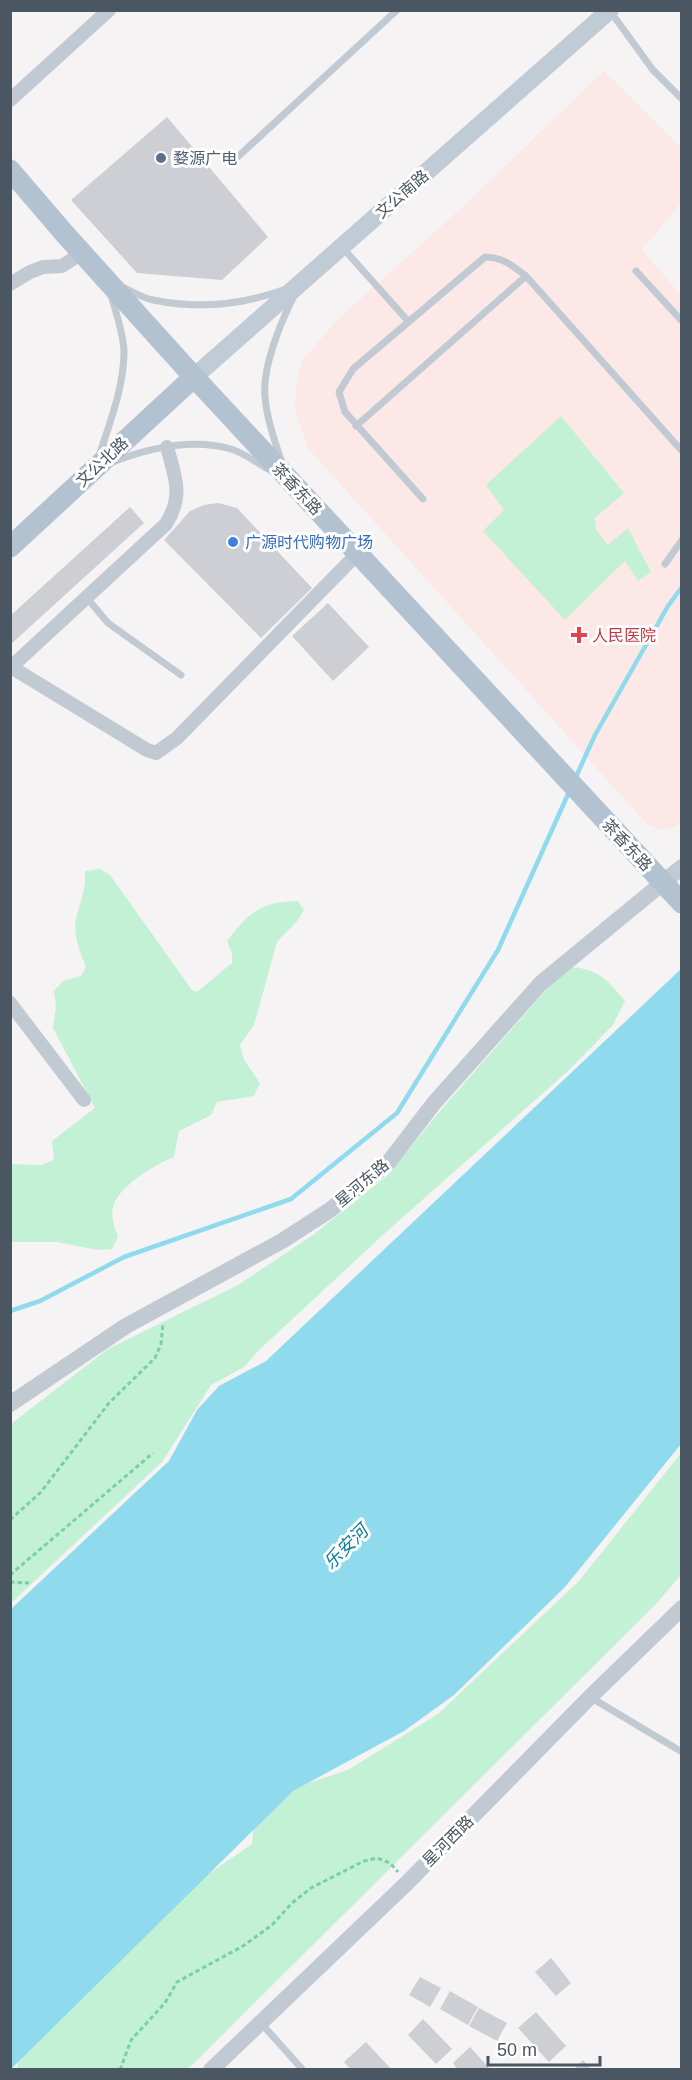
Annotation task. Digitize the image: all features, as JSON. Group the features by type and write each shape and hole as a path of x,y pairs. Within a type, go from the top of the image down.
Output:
{"main road":[{"name":"文公南路","path":"194,377 610,11"},
{"name":"茶香东路","path":"10,170 82,254 194,377 681,903"},
{"name":"文公北路","path":"10,547 194,377"}],"street":[{"path":"10,100 109,10"},
{"path":"10,284 30,272 62,266 82,254"},
{"path":"168,447 178,490 172,513 166,524 11,668 147,750 156,753 177,738 357,554"},
{"name":"星河东路","path":"10,1404 126,1326 282,1241 330,1210 388,1163 434,1103 541,983 681,867"},
{"path":"10,1003 84,1100"},
{"name":"星河西路","path":"211,2070 407,1883 681,1608"}],"lane":[{"path":"230,164 397,10"},
{"path":"610,11 653,70 681,99"},
{"path":"342,247 408,321"},
{"path":"423,499 345,412 339,392 353,369 485,257 498,258 511,264 526,276 681,451"},
{"path":"636,271 681,321"},
{"path":"356,426 526,276"},
{"path":"107,280 151,300 221,305 258,299 300,284"},
{"path":"94,470 119,390 123,351 120,324 107,280"},
{"path":"289,479 270,430 264,394 269,362 280,324 300,284"},
{"path":"94,470 132,455 168,447 203,444 233,449 289,479"},
{"path":"665,564 681,540"},
{"path":"87,598 108,622 181,675"},
{"path":"590,1697 681,1752"},
{"path":"260,2022 303,2070"}],"path":[{"path":"10,1520 41,1492 110,1403 155,1358 161,1344 163,1307"},
{"path":"10,1575 153,1454"},
{"path":"10,1582 29,1583"},
{"path":"120,2070 131,2040 165,2003 177,1982 243,1946 272,1924 292,1903 311,1888 364,1861 377,1858 390,1863 407,1883"}],"shaded area":[{"name":"人民医院","path":"604,71 681,148 681,203 642,250 681,295 681,823 665,829 657,829 647,824 308,448 295,410 296,386 302,361 336,321 466,204"}],"green space":[{"path":"561,416 624,493 595,518 596,530 608,545 628,528 651,572 638,581 625,561 565,620 483,531 504,510 486,485"},
{"path":"100,869 110,875 192,990 197,992 232,963 232,953 227,941 249,916 265,906 285,902 298,901 304,910 298,920 277,942 254,1025 240,1045 244,1060 260,1083 254,1096 217,1102 211,1115 179,1131 174,1157 158,1164 124,1189 114,1204 112,1212 118,1237 112,1249 98,1250 57,1242 11,1242 11,1164 41,1165 54,1160 52,1141 95,1108 53,1028 56,1006 54,991 63,981 81,976 86,967 79,950 75,925 84,890 85,871"},
{"path":"566,967 585,969 600,976 625,1001 613,1025 568,1071 385,1233 259,1350 244,1367 211,1385 162,1462 11,1603 11,1424 108,1349 238,1285 313,1235 388,1175 440,1111"},
{"path":"681,1453 681,1575 656,1604 188,2069 17,2070 22,2037 172,1899 252,1844 254,1820 283,1791 348,1770 438,1714 579,1581"}],"water":[{"name":"乐安河","path":"681,969 681,1444 565,1587 454,1695 404,1731 293,1791 11,2069 11,1609 169,1461 197,1410 219,1386 266,1361"}],"building":[{"name":"婺源广电","path":"167,117 268,237 222,280 137,273 71,200"},
{"path":"218,503 237,508 312,588 261,638 164,540 190,511 204,505"},
{"path":"130,507 144,523 10,645 10,616"},
{"path":"328,603 369,647 333,681 292,636"},
{"path":"551,1958 571,1983 556,1996 535,1972"},
{"path":"420,1977 441,1988 430,2007 409,1995"},
{"path":"450,1991 478,2007 468,2025 440,2009"},
{"path":"479,2008 507,2023 497,2041 469,2026"},
{"path":"536,2012 566,2046 549,2062 518,2028"},
{"path":"423,2019 452,2049 436,2064 408,2035"},
{"path":"366,2042 392,2070 351,2070 344,2062"},
{"path":"470,2047 491,2070 458,2070 453,2063"},
{"path":"583,2060 592,2070 573,2070"}],"waterway":[{"path":"575,779 595,735 668,606 682,587"},
{"path":"10,1311 40,1301 124,1257 291,1199 397,1113 498,950 569,792"}],"place":[{"name":"婺源广电","path":"161,158"},
{"name":"广源时代购物广场","path":"233,542"},
{"name":"人民医院","path":"579,635"}]}
